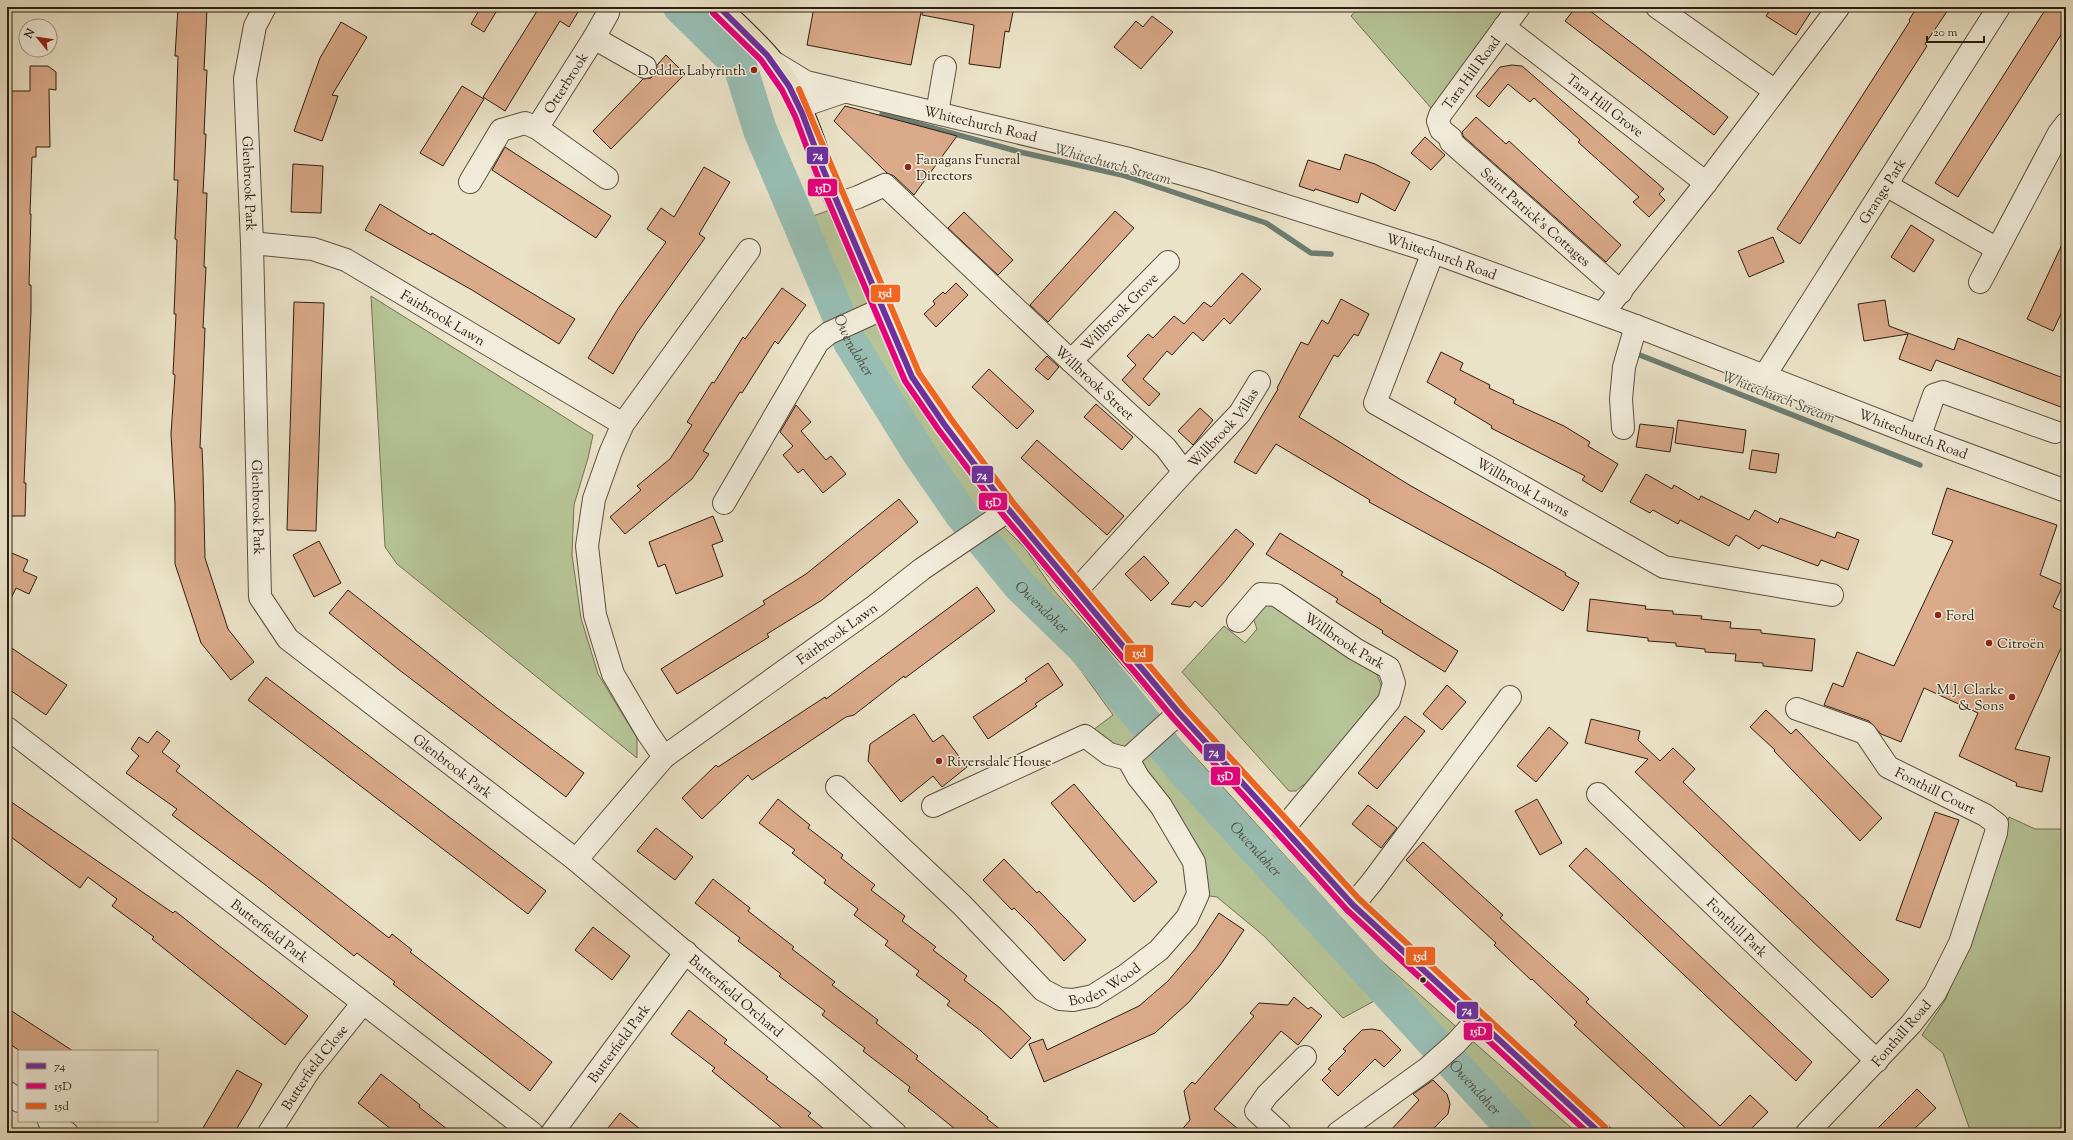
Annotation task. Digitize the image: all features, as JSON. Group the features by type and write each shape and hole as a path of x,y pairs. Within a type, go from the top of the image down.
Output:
{"main road":[{"path":"719,7 773,62 795,99 882,309 912,377 944,424 1009,510 1076,592 1179,713 1283,829 1353,904 1600,1133"}],"street":[{"name":"Glenbrook Park","path":"265,7 255,26 245,78 252,243 260,597 288,639 576,860"},
{"name":"Otterbrook","path":"537,128 594,38 608,13 608,7"},
{"name":"Tara Hill Road","path":"1451,140 1441,130 1438,121 1440,115 1519,7"},
{"path":"1657,7 1775,91"},
{"name":"Grange Park","path":"1765,375 1999,7"},
{"path":"1603,313 1706,183 1837,8"},
{"name":"Tara Hill Grove","path":"1504,27 1706,183"},
{"name":"Otterbrook","path":"594,38 644,67"},
{"name":"Whitechurch Road","path":"773,62 806,82 1129,159 1204,180 1433,252 1603,313 2066,491"},
{"path":"937,113 945,67"},
{"path":"795,99 843,92"},
{"name":"Otterbrook","path":"470,182 501,130 525,123 537,128 607,178"},
{"path":"1980,282 1996,249 2059,133 2066,124"},
{"name":"Saint Patrick's Cottages","path":"1451,140 1621,292"},
{"name":"Willbrook Street","path":"838,204 879,178 1071,361 1166,448 1184,472"},
{"path":"1886,185 1996,249"},
{"name":"Fairbrook Lawn","path":"252,243 313,249 346,260 623,424"},
{"path":"664,757 647,732 613,674 594,615 587,546 593,507 611,451 623,424 749,250"},
{"name":"Willbrook Lawns","path":"1433,252 1375,403 1664,567 1832,595"},
{"name":"Willbrook Grove","path":"1071,361 1168,262"},
{"path":"724,503 818,342 833,331 882,309"},
{"path":"1623,428 1621,399 1624,367 1636,326"},
{"name":"Willbrook Villas","path":"1184,472 1240,414 1259,382"},
{"path":"1920,435 1934,394 1943,392 2055,432"},
{"path":"1076,592 1184,472"},
{"name":"Fairbrook Lawn","path":"576,860 664,757 875,606 922,569 1009,510"},
{"name":"Willbrook Park","path":"1238,621 1261,594 1276,595 1355,649 1389,668 1394,683 1389,701 1283,829"},
{"path":"1353,904 1372,882 1510,697"},
{"name":"Fonthill Court","path":"1798,709 1865,733 1888,767 1985,815 1997,824"},
{"path":"933,806 1085,736 1109,754 1128,758 1179,713"},
{"name":"Butterfield Park","path":"7,728 92,792 532,1133"},
{"name":"Boden Wood","path":"837,787 962,904 1043,990 1060,999 1073,1000 1093,996 1126,975 1159,950 1187,918 1198,894 1194,862 1161,806 1138,777 1128,758"},
{"name":"Fonthill Park","path":"1598,794 1877,1061"},
{"name":"Fonthill Road","path":"1807,1133 1911,1024 1935,993 1960,943 1996,833 1997,824"},
{"name":"Butterfield Orchard","path":"576,860 823,1069 895,1133"},
{"name":"Butterfield Park","path":"552,1133 686,952"},
{"name":"Butterfield Close","path":"269,1133 310,1069 363,1003"},
{"path":"1338,1133 1428,1068 1456,1043 1477,1020"},
{"path":"1280,1133 1256,1111 1267,1095 1305,1057"},
{"path":"7,1092 18,1100"},
{"path":"50,1122 67,1133"}],"green space":[{"path":"1359,7 1511,7 1438,116 1351,16"},
{"path":"839,207 882,309 1006,512 1000,523 1025,548 1052,588 1098,640 1172,731 1377,957 1577,1133 1517,1133 1445,1053 1433,1063 1376,1000 1343,1018 1264,936 1217,897 1202,895 1138,776 1085,736 1113,715 1020,586 962,515 919,453 850,342 798,221"},
{"path":"371,296 593,435 574,505 572,555 581,618 598,674 637,738 637,758 397,564 385,547"},
{"path":"1271,604 1377,674 1382,688 1377,704 1312,783 1303,785 1296,791 1289,791 1182,672 1224,626 1245,643 1257,629 1253,618 1261,606"},
{"path":"2009,817 2035,829 2066,829 2066,1133 1971,1133 1943,1053 1922,1035 1946,999"}],"building":[{"path":"481,7 499,7 484,32 471,24"},
{"path":"538,7 581,7 569,27 560,21 505,111 483,97 539,8"},
{"path":"814,7 922,7 911,65 807,45"},
{"path":"923,7 1014,7 1009,32 1005,31 1000,68 969,64 974,25 922,15"},
{"path":"1576,7 1585,7 1728,117 1714,135 1565,21"},
{"path":"1772,7 1814,7 1796,35 1766,16"},
{"path":"1917,7 1950,7 1925,44 1927,46 1800,244 1777,229 1910,21 1909,20"},
{"path":"2047,7 2066,7 2066,27 1958,197 1935,183"},
{"path":"178,8 207,9 204,70 207,70 204,134 206,134 203,193 207,193 204,267 206,267 200,448 202,448 205,558 228,629 254,662 231,680 201,643 175,564 175,504 171,434 175,375 173,374 176,314 174,314 177,240 175,239 178,180 174,180 178,56 175,56"},
{"path":"1152,16 1173,32 1141,69 1114,47 1136,21 1143,27"},
{"path":"341,22 367,37 332,95 338,96 322,141 294,131 320,58"},
{"path":"666,55 685,74 611,149 593,131 643,79 651,78 656,73 657,65"},
{"path":"1512,65 1522,66 1664,189 1659,194 1665,200 1649,217 1633,202 1639,197 1578,142 1580,140 1534,98 1530,102 1508,84 1489,107 1476,96 1500,67"},
{"path":"30,66 48,66 56,72 56,90 49,89 50,147 36,147 36,157 32,157 29,285 31,285 31,310 24,483 26,483 25,516 7,516 7,107 9,107 9,91 30,91"},
{"path":"462,86 484,99 443,166 420,153"},
{"name":"Fanagans Funeral Directors","path":"845,106 957,136 914,195 894,176 887,173 834,121"},
{"path":"1476,117 1506,144 1509,141 1621,245 1606,262 1463,136 1462,132"},
{"path":"1425,137 1445,155 1431,170 1411,153"},
{"path":"505,147 611,216 596,238 492,170"},
{"path":"1345,154 1375,164 1410,182 1395,211 1361,193 1358,203 1315,189 1314,191 1299,186 1308,160 1340,170"},
{"path":"293,164 323,166 321,213 291,212"},
{"path":"704,167 730,182 699,234 705,238 637,333 613,374 588,358 619,307 666,242 647,229 661,208 674,217"},
{"path":"380,204 431,235 432,233 575,319 559,344 472,290 365,230"},
{"path":"1115,211 1134,228 1048,322 1030,305"},
{"path":"964,212 1013,260 998,275 948,228"},
{"path":"1911,225 1934,240 1914,272 1891,257"},
{"path":"2066,236 2066,303 2053,331 2027,319"},
{"path":"1773,237 1784,262 1749,277 1738,251"},
{"path":"1242,273 1261,289 1230,324 1224,318 1203,341 1193,332 1172,355 1167,351 1143,379 1160,394 1149,406 1122,380 1136,365 1127,356 1148,334 1153,338 1174,316 1184,324 1204,302 1211,307"},
{"path":"956,283 968,295 936,327 924,314 935,304 933,301 943,292 945,294"},
{"path":"782,288 806,305 778,344 775,341 742,393 740,392 703,451 709,454 692,479 625,534 610,517 641,490 637,486 670,459 692,425 687,422 712,382 714,383 743,337 745,339"},
{"path":"1341,299 1369,314 1358,336 1354,334 1338,357 1334,355 1299,417 1411,486 1566,573 1565,575 1579,583 1563,611 1490,568 1369,502 1370,500 1276,444 1256,474 1234,462 1278,389 1277,388 1301,342 1308,345 1322,320 1328,324"},
{"path":"1885,300 1889,326 1954,350 1958,338 2066,379 2066,409 1936,360 1931,371 1899,359 1908,334 1864,341 1858,304"},
{"path":"294,302 324,303 316,531 287,530"},
{"path":"1441,352 1463,363 1460,370 1490,385 1489,388 1514,400 1513,403 1564,426 1590,442 1588,446 1618,464 1602,492 1582,480 1585,476 1491,428 1492,426 1454,403 1456,399 1427,382"},
{"path":"1047,356 1059,367 1048,380 1035,369"},
{"path":"989,369 1034,411 1017,429 972,387"},
{"path":"1096,404 1133,437 1122,450 1084,417"},
{"path":"796,405 811,422 801,431 826,460 831,456 846,474 823,493 803,469 798,473 783,455 793,446 780,432"},
{"path":"1200,408 1213,420 1193,445 1178,431"},
{"path":"1678,420 1746,430 1743,453 1675,443"},
{"path":"1640,424 1674,428 1670,452 1636,447"},
{"path":"1037,440 1124,516 1107,535 1021,458"},
{"path":"1752,450 1779,454 1776,473 1749,469"},
{"path":"1646,474 1672,489 1674,485 1699,500 1701,496 1749,520 1755,510 1778,523 1780,518 1835,538 1837,532 1859,540 1848,570 1821,560 1818,566 1762,545 1759,549 1736,535 1729,546 1680,520 1678,524 1653,510 1650,513 1630,502"},
{"path":"1947,488 2057,525 2040,575 2063,585 2053,607 2066,613 2066,637 2015,749 2050,757 2042,792 2016,786 2017,783 1959,756 1978,713 1924,688 1901,742 1881,734 1869,721 1824,705 1833,683 1843,687 1857,652 1894,666 1953,541 1932,534"},
{"path":"899,499 918,522 822,600 767,634 769,637 677,694 661,669 765,604 763,601 806,574"},
{"path":"713,516 723,541 712,545 723,576 676,594 665,564 658,567 649,542"},
{"path":"1236,529 1254,544 1226,580 1202,607 1195,601 1190,607 1171,604"},
{"path":"1280,533 1343,572 1341,575 1381,600 1380,602 1458,651 1445,672 1382,633 1383,631 1336,602 1338,599 1266,554"},
{"path":"319,541 341,583 314,597 293,555"},
{"path":"7,551 28,560 23,571 37,577 29,594 16,588 7,607"},
{"path":"1144,556 1169,583 1151,601 1125,574"},
{"path":"977,587 995,611 905,678 904,676 854,715 846,717 752,780 748,775 702,819 682,798 716,765 718,767 825,697 826,699"},
{"path":"348,590 497,708 584,773 566,797 398,669 329,613"},
{"path":"1590,599 1646,606 1645,609 1673,611 1673,614 1702,616 1701,619 1731,622 1730,628 1761,630 1761,633 1815,639 1812,671 1763,666 1763,663 1735,661 1736,654 1705,652 1705,649 1676,646 1676,643 1648,641 1648,638 1587,631"},
{"path":"7,645 67,685 46,715 7,688"},
{"path":"1048,663 1063,685 1035,704 1037,706 988,739 973,717 1027,681 1025,679"},
{"path":"266,677 546,891 528,914 248,700"},
{"path":"1447,685 1466,702 1442,730 1423,714"},
{"path":"1766,710 1791,734 1796,729 1882,818 1860,841 1774,751 1775,750 1750,727"},
{"path":"914,714 933,742 943,735 967,767 942,787 933,776 901,802 868,761 870,744"},
{"path":"1405,716 1425,731 1377,789 1358,773"},
{"path":"1591,719 1640,731 1638,740 1660,761 1673,748 1695,769 1683,782 1889,980 1872,998 1635,772 1648,759 1585,743"},
{"path":"1549,727 1568,743 1536,782 1517,766"},
{"path":"157,731 170,741 162,752 180,766 176,771 389,938 392,934 412,950 410,952 552,1062 530,1091 393,984 395,982 357,953 354,956 263,883 172,815 177,809 126,773 139,756 131,749 139,737 148,743"},
{"path":"1074,784 1157,882 1134,902 1051,803"},
{"path":"7,799 173,913 175,911 308,1016 285,1045 152,939 154,937 112,906 117,899 88,877 80,888 7,834"},
{"path":"778,799 810,825 808,828 843,855 841,858 875,885 871,890 905,916 902,921 936,947 933,950 967,976 964,980 1000,1008 1031,1038 1011,1059 981,1031 947,1005 950,1001 916,975 919,971 885,945 888,941 854,915 858,909 824,883 826,880 792,853 795,850 759,823"},
{"path":"1537,799 1562,843 1540,855 1515,811"},
{"path":"1368,805 1397,828 1381,848 1352,824"},
{"path":"1935,812 1959,820 1920,928 1896,920"},
{"path":"656,828 693,857 675,880 637,851"},
{"path":"1423,842 1503,915 1500,918 1589,999 1586,1002 1720,1126 1750,1095 1768,1112 1747,1133 1691,1133 1574,1025 1577,1022 1494,945 1496,943 1406,860"},
{"path":"1586,848 1812,1062 1796,1081 1569,866"},
{"path":"1004,859 1037,893 1039,891 1086,940 1064,961 1014,908 1012,910 983,880"},
{"path":"713,879 750,908 748,911 794,947 792,949 835,982 832,985 878,1020 876,1023 918,1056 916,1059 988,1117 987,1119 1005,1133 960,1133 908,1091 910,1087 863,1051 865,1048 822,1015 825,1011 779,976 781,974 738,941 740,938 695,903"},
{"path":"1219,913 1244,930 1221,964 1189,1002 1155,1033 1044,1082 1029,1044 1043,1039 1047,1050 1139,1006 1168,981 1196,948"},
{"path":"593,927 630,956 612,980 575,950"},
{"path":"1294,997 1308,1009 1311,1007 1322,1016 1298,1045 1281,1031 1214,1109 1243,1133 1179,1133 1190,1120 1184,1091 1192,1082 1195,1084 1254,1016 1250,1013 1259,1003 1288,1005"},
{"path":"7,1008 71,1050 19,1050 7,1042"},
{"path":"689,1010 727,1040 724,1043 768,1077 766,1079 811,1113 808,1116 829,1133 788,1133 712,1071 715,1068 671,1034"},
{"path":"1372,1029 1382,1031 1401,1050 1384,1067 1375,1059 1338,1096 1322,1080 1331,1071 1328,1069 1346,1051 1343,1049 1362,1030"},
{"path":"237,1070 262,1084 251,1105 234,1133 200,1133"},
{"path":"381,1074 452,1133 396,1133 358,1103"},
{"path":"1433,1080 1447,1094 1450,1104 1448,1114 1429,1133 1388,1133 1419,1100 1413,1094"},
{"path":"1917,1089 1936,1108 1910,1133 1873,1133"},
{"path":"620,1113 645,1133 604,1133"}],"waterway":[{"name":"Owendoher","path":"680,7 740,66 760,130 850,342 919,453 962,515 1020,586 1083,647 1186,773 1517,1133"},
{"name":"Whitechurch Stream","path":"882,114 1020,152 1122,175 1266,223 1311,253 1331,254"},
{"name":"Whitechurch Stream","path":"1632,352 1920,465"}],"transit line":[{"name":"74","path":"719,7 767,55 789,86 802,113 823,169 912,377 944,424 1009,510 1179,713 1353,905 1600,1133"},
{"name":"15D","path":"713,13 761,60 782,90 795,116 816,172 905,381 938,429 1003,515 1173,718 1347,910 1588,1133"},
{"name":"15d","path":"799,89 919,373 1015,505 1185,708 1359,899 1605,1127"}],"place":[{"name":"Dodder Labyrinth","path":"754,70"},
{"name":"Fanagans Funeral Directors","path":"908,167"},
{"name":"Ford","path":"1938,615"},
{"name":"Citroën","path":"1989,643"},
{"name":"M.J. Clarke & Sons","path":"2012,697"},
{"name":"Riversdale House","path":"939,761"}]}
